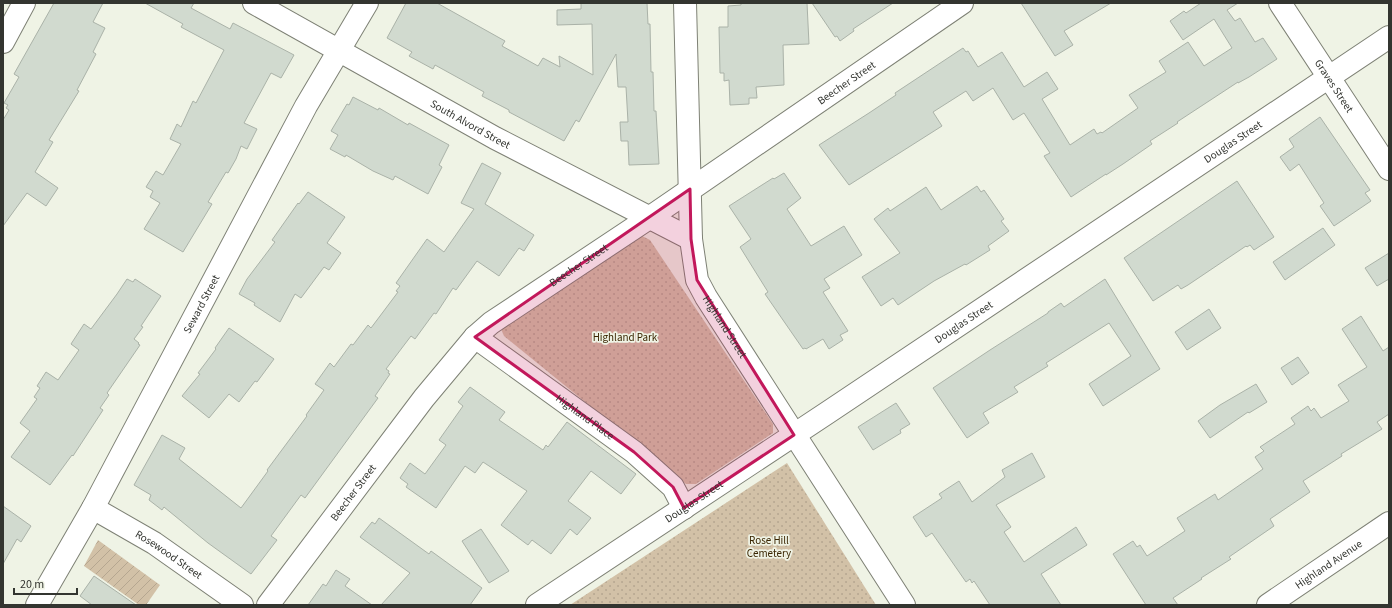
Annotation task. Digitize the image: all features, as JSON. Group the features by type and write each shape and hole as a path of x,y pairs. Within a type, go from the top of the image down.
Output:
{"street":[{"path":"3,42 24,3"},
{"name":"South Alvord Street","path":"254,3 494,138 691,239"},
{"name":"Seward Street","path":"37,605 93,508 302,113 367,3"},
{"name":"Highland Street","path":"685,3 691,239 697,280 706,297 904,605"},
{"name":"Beecher Street","path":"268,605 424,398 475,337 491,323 649,218 962,3"},
{"name":"Graves Street","path":"1280,3 1389,169"},
{"name":"Douglas Street","path":"537,605 1389,37"},
{"name":"Highland Place","path":"475,337 634,452 673,487 684,508"},
{"name":"Rosewood Street","path":"93,508 154,543 242,605"},
{"name":"Highland Avenue","path":"1278,602 1389,523"}],"highlighted area":[{"path":"690,189 691,239 697,280 794,435 684,508 673,487 634,452 475,337"}],"green space":[{"name":"Highland Park","path":"642,236 650,240 773,424 773,433 696,484 686,484 504,336 501,329"},
{"name":"Rose Hill Cemetery","path":"787,463 876,605 570,605"},
{"path":"98,540 160,585 146,605 139,605 84,566"}],"building":[{"path":"54,3 103,3 93,22 105,28 93,52 96,54 77,90 79,91 49,140 53,142 35,172 58,188 46,206 27,193 3,226 3,120 9,110 6,108 8,105 4,103 19,77 14,74"},
{"path":"145,3 194,3 191,8 230,29 233,23 294,55 281,78 271,73 244,123 257,129 247,149 241,146 228,173 226,172 208,202 212,204 183,252 144,229 160,203 150,197 153,191 146,187 156,171 163,175 181,144 170,139 177,124 181,127 193,101 196,103 224,50 181,27 183,24"},
{"path":"406,3 437,3 505,41 502,46 538,66 543,58 560,67 559,56 593,75 592,24 557,25 557,10 581,9 581,3 647,3 648,24 650,24 651,72 653,72 654,111 656,111 659,164 629,165 628,141 621,141 620,122 628,122 626,87 618,87 616,54 579,122 576,120 564,141 509,112 509,110 482,96 484,92 435,65 433,69 409,56 412,52 387,38"},
{"path":"741,3 807,3 809,44 783,45 784,85 756,87 757,98 749,98 749,104 730,105 729,80 724,81 724,73 720,73 719,27 728,27 728,6 741,5"},
{"path":"812,3 893,3 853,29 854,31 840,41 837,36 835,37"},
{"path":"1021,3 1111,3 1064,31 1073,45 1055,56"},
{"path":"1201,3 1238,3 1227,10 1235,21 1240,18 1255,42 1263,38 1277,59 1249,77 1238,82 1177,122 1178,123 1150,141 1152,144 1071,197 1044,156 1050,153 1024,113 1013,120 993,88 973,101 966,91 933,112 942,126 849,185 819,145 896,95 895,93 963,48 966,52 968,51 978,67 1002,52 1024,87 1047,72 1058,89 1042,99 1070,145 1094,129 1097,134 1102,133 1138,108 1129,95 1166,72 1159,61 1188,42 1204,66 1232,48 1214,19 1183,40 1170,21 1184,11 1186,13"},
{"path":"353,97 378,110 379,108 408,125 409,123 449,145 439,165 442,167 428,194 395,176 393,180 373,171 346,155 345,157 330,149 338,135 331,131 347,104 349,105"},
{"path":"1320,117 1370,190 1365,193 1371,201 1334,226 1320,206 1324,203 1299,164 1290,171 1280,157 1294,147 1289,139"},
{"path":"482,163 501,173 485,204 534,235 524,251 519,248 499,276 477,261 456,290 453,288 436,314 434,313 415,339 411,336 386,369 390,374 375,396 378,398 305,498 301,495 271,536 277,540 251,574 208,543 164,507 162,510 149,500 151,495 134,485 162,435 185,448 179,459 241,508 324,390 315,384 330,363 334,367 351,344 353,345 368,325 371,328 398,292 396,291 400,286 396,283 427,239 444,252 474,209 461,203"},
{"path":"784,173 801,198 787,209 811,246 844,226 862,255 824,279 830,288 823,292 848,331 840,335 843,340 829,349 823,339 806,349 803,349 765,294 768,292 740,247 751,239 729,206 773,178 774,179"},
{"path":"1237,181 1274,237 1254,250 1250,245 1247,247 1246,246 1188,285 1181,289 1178,285 1153,301 1124,258"},
{"path":"977,186 981,192 984,190 1004,219 1001,221 1009,231 988,246 990,250 966,265 965,264 934,281 898,305 893,298 881,306 862,277 900,253 874,219 888,208 890,211 926,187 941,210"},
{"path":"308,192 345,217 327,243 341,253 329,270 324,267 301,298 295,294 280,322 254,305 255,303 239,294 247,279 275,242 272,240 298,203 299,204"},
{"path":"1323,228 1335,245 1285,280 1273,262"},
{"path":"1389,253 1389,279 1377,286 1365,268"},
{"path":"127,279 133,282 135,279 161,296 141,326 143,327 134,339 140,345 107,393 109,395 100,408 103,410 73,456 72,455 50,485 11,457 30,431 20,423 37,399 34,397 40,388 37,386 46,372 58,380 79,350 71,344 84,324 91,329"},
{"path":"1105,279 1160,369 1103,406 1089,384 1131,356 1109,323 1046,363 1048,366 1014,387 1018,392 983,413 989,423 967,438 933,388 1061,303 1064,307"},
{"path":"1209,309 1221,328 1187,350 1175,332"},
{"path":"1361,316 1383,351 1389,347 1389,414 1377,422 1382,429 1341,454 1342,456 1303,481 1310,492 1270,519 1274,526 1229,557 1231,559 1173,598 1178,605 1146,605 1113,554 1133,541 1137,547 1140,545 1147,556 1185,531 1177,518 1215,494 1218,500 1263,469 1255,457 1264,451 1260,447 1295,424 1291,418 1308,406 1311,411 1314,408 1321,418 1349,401 1338,385 1367,367 1342,329"},
{"path":"229,328 274,359 257,382 255,381 239,402 229,394 209,418 182,396 200,374 198,373 216,349 215,348"},
{"path":"1298,357 1309,373 1292,385 1281,368"},
{"path":"1256,384 1267,402 1249,413 1248,412 1210,438 1198,421 1220,405"},
{"path":"470,387 505,412 499,420 543,450 546,445 548,447 567,422 636,474 621,494 591,471 568,501 591,518 577,535 570,529 551,554 532,540 528,545 501,525 527,491 483,462 475,473 465,466 436,508 406,487 408,484 400,478 410,463 425,474 446,445 439,440 463,406 458,402"},
{"path":"896,403 910,424 900,430 901,433 873,450 858,427"},
{"path":"1032,453 1045,477 996,505 1011,527 1004,532 1024,562 1076,527 1087,545 1041,574 1061,605 990,605 974,581 972,583 970,579 966,582 932,533 926,537 913,517 942,498 939,494 959,481 972,502 1005,477 1002,470"},
{"path":"3,506 31,526 21,542 17,539 3,564"},
{"path":"379,518 429,554 431,551 482,588 470,605 381,605 410,573 360,537 372,522 375,524"},
{"path":"481,529 509,571 489,583 462,541"},
{"path":"336,570 350,579 345,586 372,605 308,605 323,584 326,586"},
{"path":"94,576 136,605 92,605 80,596"}]}
